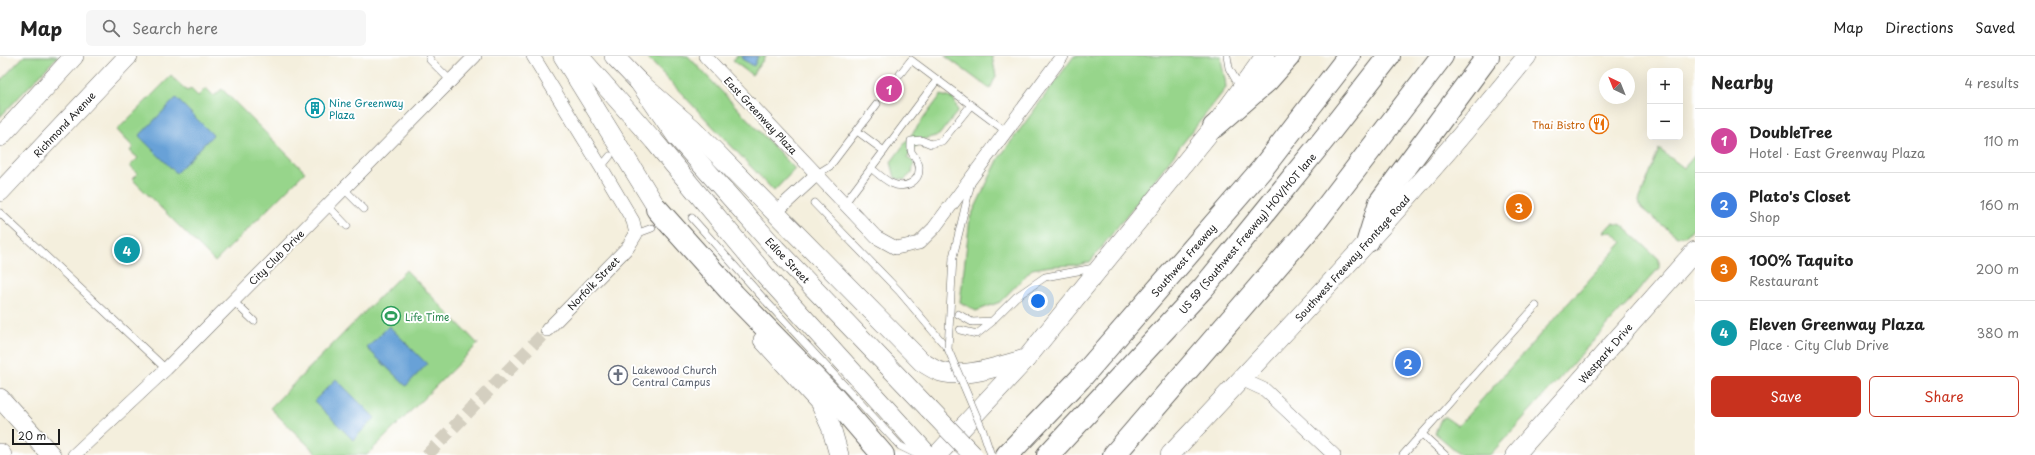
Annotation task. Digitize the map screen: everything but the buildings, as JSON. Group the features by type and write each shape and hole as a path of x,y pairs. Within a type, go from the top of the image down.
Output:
{"highway":[{"path":"1214,127 1267,81 1290,56"},
{"name":"Southwest Freeway","path":"1007,455 1080,379 1262,169 1349,56"},
{"name":"US 59 (Southwest Freeway) HOV/HOT lane","path":"1048,455 1204,287 1325,138 1389,56"},
{"path":"1061,455 1173,335 1298,192 1398,56"},
{"path":"1114,455 1316,221 1442,56"},
{"path":"1368,241 1380,202 1488,56"},
{"path":"654,219 734,295 834,398 883,455"}],"main road":[{"path":"0,137 74,56"},
{"name":"Richmond Avenue","path":"0,192 128,56"},
{"path":"563,56 654,219 820,403 831,427 839,455"},
{"path":"579,56 654,141 756,264 799,325 928,455"},
{"name":"Edloe Street","path":"614,56 639,82 683,143 776,249 973,455"},
{"path":"937,455 1026,359 1214,127 1265,56"},
{"name":"Southwest Freeway Frontage Road","path":"1170,455 1368,241 1466,132 1527,56"},
{"path":"639,82 692,128 922,362 938,371 950,373 986,370 1026,359"},
{"name":"Westpark Drive","path":"1515,455 1695,251"},
{"path":"0,388 13,413"},
{"path":"0,398 52,455"}],"street":[{"name":"City Club Drive","path":"74,455 166,369 475,56"},
{"path":"532,56 601,167 633,222 636,234"},
{"name":"East Greenway Plaza","path":"705,56 876,236 896,248 919,243 934,228 1007,132 1062,56"},
{"path":"776,212 817,174"},
{"name":"Norfolk Street","path":"547,330 628,246 636,234"},
{"path":"1241,379 1265,390 1334,455"}],"lane":[{"path":"429,56 430,60 451,81"},
{"path":"1227,56 1229,68 1241,89"},
{"path":"900,74 910,60 1007,132"},
{"path":"844,203 937,80"},
{"path":"817,174 830,166 877,104"},
{"path":"871,168 891,184 898,186 911,183 917,178 920,170 917,159 912,153 911,141 921,140 931,144 942,141 971,104"},
{"path":"857,131 884,151"},
{"path":"601,167 610,156"},
{"path":"948,349 954,257 973,177"},
{"path":"344,189 364,209"},
{"path":"814,203 899,291 948,349 992,455"},
{"path":"327,206 347,226"},
{"path":"0,213 166,369"},
{"path":"692,218 799,325 900,446 918,455"},
{"path":"636,234 654,219"},
{"path":"960,330 977,334 1016,297 1045,277 1102,266"},
{"path":"233,301 254,321"},
{"path":"1403,455 1536,306"},
{"path":"958,314 972,322 992,321"},
{"path":"1422,434 1445,455"}],"green space":[{"path":"24,56 58,56 0,117 0,81"},
{"path":"646,56 688,56 795,169 774,191"},
{"path":"737,56 766,56 752,75 733,61"},
{"path":"945,56 992,56 996,76 990,89"},
{"path":"1074,56 1221,56 1226,88 1090,262 1078,265 1051,266 1032,269 1000,302 976,311 960,302 970,218 999,158"},
{"path":"171,76 187,91 191,89 198,96 206,88 214,96 222,89 305,172 215,262 132,179 137,174 130,166 138,158 130,151 133,147 117,130"},
{"path":"941,95 954,99 958,111 939,135 921,140 907,158 914,162 912,173 904,180 895,178 891,162"},
{"path":"1659,149 1684,168 1695,155 1695,226 1687,235 1677,237 1641,208 1639,201"},
{"path":"1612,223 1622,225 1659,259 1659,268 1490,455 1461,455 1435,433 1440,421 1445,417 1458,426 1623,242 1612,232 1603,233"},
{"path":"406,270 478,344 367,455 318,455 270,408"}],"water":[{"path":"742,56 758,56 754,66 742,59"},
{"path":"176,98 213,135 176,173 139,136"},
{"path":"389,326 427,364 406,386 367,348"},
{"path":"336,379 375,418 353,440 314,401"}],"tunnel":[{"path":"427,455 547,330"}],"place":[{"name":"DoubleTree","path":"889,89"},
{"name":"Nine Greenway Plaza","path":"315,108"},
{"name":"Thai Bistro","path":"1599,124"},
{"name":"100% Taquito","path":"1519,207"},
{"name":"Eleven Greenway Plaza","path":"127,250"},
{"name":"Life Time","path":"391,316"},
{"name":"Plato's Closet","path":"1408,363"},
{"name":"Lakewood Church Central Campus","path":"618,375"}]}
